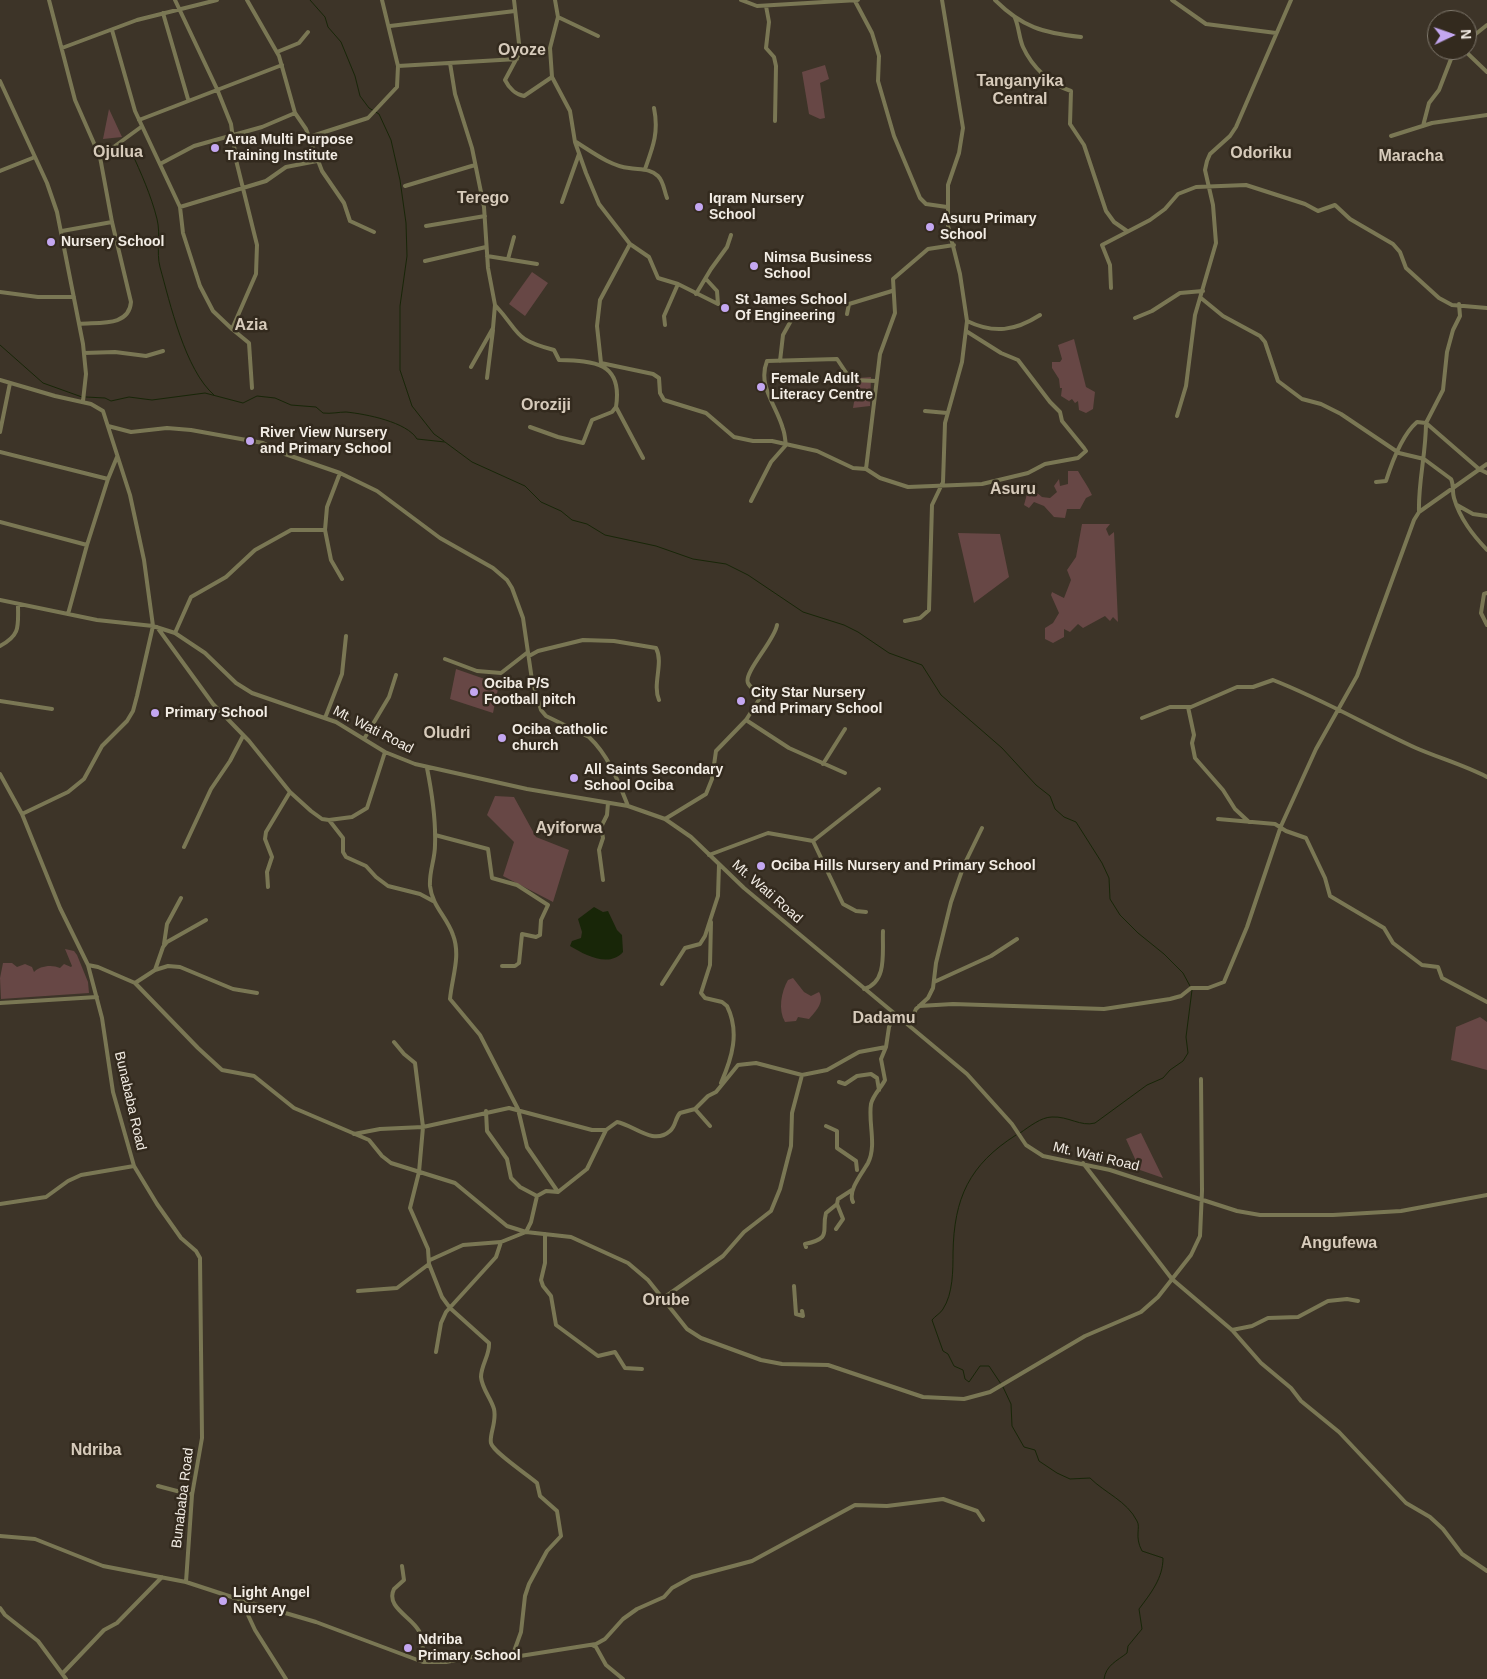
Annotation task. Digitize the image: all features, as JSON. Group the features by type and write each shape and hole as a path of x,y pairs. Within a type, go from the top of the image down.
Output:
{"street":[{"path":"48,0 78,108 100,157 112,222 130,297 130,308 126,316 120,320 79,324"},
{"path":"175,0 181,9 217,89 234,135 236,160 244,186 257,245 258,267 232,329"},
{"path":"62,48 163,13 217,0"},
{"path":"248,0 255,10 270,43 277,52 295,113 309,137 317,160 344,203 350,221 374,232"},
{"path":"309,137 372,115 397,87 398,66 390,26 382,0"},
{"path":"514,0 520,46 517,59 505,80 519,95 524,96 552,77"},
{"path":"555,0 558,17 550,48 552,77 570,111 575,142 599,204 630,244 649,258 658,278 678,284 718,304 719,294 706,279"},
{"path":"741,0 753,6 856,0 872,33 879,56 878,81 894,136 920,198 926,204 947,207"},
{"path":"905,622 920,618 929,610 932,505 941,487 947,413 962,362 967,321 954,245 949,233 948,185 959,154 963,128 942,0"},
{"path":"995,0 1014,18 1038,30 1081,38"},
{"path":"1172,0 1206,24 1276,33"},
{"path":"1177,416 1179,403 1186,386 1192,332 1216,243 1214,211 1205,170 1207,161 1210,154 1230,136 1236,127 1291,0"},
{"path":"766,6 769,22 766,48 774,57 776,66 775,121"},
{"path":"390,26 515,11"},
{"path":"163,13 188,99"},
{"path":"558,17 598,36"},
{"path":"1014,18 1028,56 1053,84 1071,91 1070,124 1084,145 1106,211 1114,222 1127,231"},
{"path":"1477,33 1487,25"},
{"path":"112,30 131,102 180,208 183,234 207,302 212,311 248,343 252,388"},
{"path":"277,52 301,42 308,32"},
{"path":"398,66 517,59"},
{"path":"1423,126 1429,103 1439,90 1450,60"},
{"path":"1474,60 1487,72"},
{"path":"450,63 455,94 475,166 485,216 487,256 495,305 487,378"},
{"path":"139,120 188,99 282,65"},
{"path":"0,81 53,198 62,231 84,353 86,374 83,401"},
{"path":"645,169 656,141 658,129 654,108"},
{"path":"160,164 194,146 262,127 295,113"},
{"path":"1391,136 1423,126 1487,115"},
{"path":"100,157 141,127"},
{"path":"575,142 624,167 645,169 660,178 667,198"},
{"path":"562,202 579,154"},
{"path":"0,171 35,157"},
{"path":"180,208 244,186 266,181 286,167 317,160"},
{"path":"405,186 475,166"},
{"path":"1111,288 1110,265 1101,246 1156,216 1181,192 1196,187 1252,186 1320,211 1330,205 1335,205 1350,219 1393,244 1400,252 1406,268 1439,298 1450,304 1487,308"},
{"path":"426,226 485,216"},
{"path":"62,231 112,222"},
{"path":"696,294 727,247 731,235"},
{"path":"508,258 514,237"},
{"path":"630,244 600,300 597,326 600,364 613,376 616,407 643,458"},
{"path":"866,469 876,381 882,347 895,313 892,284 896,276 925,251 954,245"},
{"path":"425,261 486,247"},
{"path":"487,256 537,264"},
{"path":"665,325 664,316 678,284"},
{"path":"1135,318 1152,311 1180,293 1203,290"},
{"path":"847,314 847,306 849,304 892,291"},
{"path":"0,292 38,297 74,297"},
{"path":"1201,298 1223,316 1260,336 1265,342 1280,384 1302,399 1322,404 1341,414 1398,452 1424,459 1451,479 1456,504 1469,530 1487,550"},
{"path":"919,1006 953,1004 1104,1009 1170,999 1181,996 1191,988 1208,988 1224,982 1236,958 1251,918 1281,826 1312,756 1362,664 1419,512 1418,488 1427,446 1426,423 1443,390 1447,352 1453,330 1460,316 1459,304"},
{"path":"495,305 520,336 531,343 554,350 559,360 600,364 653,374 659,378 660,393 664,400 706,413 734,437 817,451 857,470 866,469 880,478 908,487 971,486 1028,473 1045,464 1078,458 1086,452 1062,421 1060,412 1018,360 966,331"},
{"path":"967,321 987,329 1014,328 1040,315"},
{"path":"780,361 782,335 793,317"},
{"path":"471,366 493,328"},
{"path":"84,353 115,352 146,356 163,350"},
{"path":"786,445 783,429 769,397 765,378 767,361 837,359 851,380 876,381"},
{"path":"0,380 83,401 103,411 127,484 143,554 155,627 133,711 127,721 102,746 84,779 68,792 22,814"},
{"path":"0,432 10,383"},
{"path":"530,426 558,438 583,443 592,420 612,412 616,407"},
{"path":"924,411 947,413"},
{"path":"1376,482 1386,481 1410,428 1418,422 1426,423 1479,469 1487,473"},
{"path":"108,426 135,432 167,428 191,430 262,443 285,454 340,473 377,491 445,541 499,572 512,588 520,606 534,689 541,710 546,716 589,737 594,742 608,760 628,806"},
{"path":"750,502 771,462 786,445"},
{"path":"0,452 108,479"},
{"path":"68,614 108,479 118,457"},
{"path":"1419,512 1487,464"},
{"path":"340,473 327,507 325,530 331,560 342,578"},
{"path":"1456,504 1473,514 1487,516"},
{"path":"0,522 87,545"},
{"path":"175,633 191,597 226,577 255,550 291,530 325,530"},
{"path":"1487,593 1484,596 1481,611 1487,625"},
{"name":"Mt. Wati Road","path":"0,600 68,614 155,627 175,633 205,653 236,683 252,693 326,718 385,752 427,768 628,806 665,819 691,837 719,866 978,1084 1026,1146 1042,1156 1083,1163 1237,1211 1260,1214 1333,1216 1401,1211 1487,1195"},
{"path":"0,646 11,640 17,633 18,604"},
{"path":"665,819 706,794 712,779 716,751 746,720 760,698 748,683 748,675 768,646 777,625"},
{"path":"155,627 213,704 243,736 290,792 317,816 329,820 360,814 367,808 385,752"},
{"path":"326,718 344,665 346,636"},
{"path":"445,659 476,671 501,672 528,654 583,640 614,641 656,648 658,662 656,692 659,700"},
{"path":"364,739 389,697 396,675"},
{"path":"1142,718 1170,707 1188,707 1237,686 1253,687 1273,680 1414,747 1487,777"},
{"path":"0,701 52,709"},
{"path":"1188,707 1194,735 1192,743 1195,758 1223,790 1235,809 1250,822"},
{"path":"746,720 789,748 845,773"},
{"path":"823,764 845,729"},
{"path":"184,847 211,789 226,768 243,736"},
{"path":"427,768 432,795 435,835 434,856 430,873 433,901"},
{"name":"Bunababa Road","path":"0,774 22,814 60,908 88,965 97,997 113,1092 134,1166 166,1218 181,1238 196,1251 200,1258 202,1438 192,1495 186,1582"},
{"path":"709,855 768,833 813,841 878,789"},
{"path":"268,887 267,872 272,858 265,839 266,832 290,792"},
{"path":"603,880 599,850 603,838 601,827 607,815 608,803"},
{"path":"1218,819 1281,826 1286,831 1308,841 1325,878 1330,896 1384,928 1393,943 1419,963 1425,967 1438,967 1442,978 1487,1002"},
{"path":"329,820 343,838 343,852 346,857 366,866 388,886 420,894 433,901 445,918 454,939 456,963 450,999 480,1035 513,1103 518,1109 528,1148 558,1192"},
{"path":"909,1025 916,1009 928,998 934,982 936,964 951,902 964,865 982,828"},
{"path":"435,835 488,849 492,878 517,885 548,905 541,920 540,935 536,937 522,934 519,963 515,966 502,966"},
{"path":"813,841 843,904 856,911 866,912"},
{"path":"662,984 685,948 702,942 711,922 720,887 719,866"},
{"path":"155,970 164,944 167,924 181,898"},
{"path":"164,944 206,920"},
{"path":"711,922 710,965 701,993 705,998 722,1002 727,1006 735,1040 727,1070 719,1089"},
{"path":"864,989 874,985 880,975 884,931"},
{"path":"934,982 991,956 1017,939"},
{"path":"88,965 98,967 134,983 179,1030 222,1070 254,1076 294,1108 369,1140 387,1160 455,1183 498,1221 507,1226 526,1232 564,1235 584,1241 628,1263 642,1274 678,1319 695,1335 754,1358 782,1364 828,1365 923,1397 974,1398 990,1392 1085,1336 1141,1312 1151,1305 1197,1244 1200,1236 1202,1199 1201,1079"},
{"path":"134,983 155,970 168,966 180,967 233,989 256,994"},
{"path":"0,1003 97,997"},
{"path":"859,1171 869,1159 872,1135 871,1106 885,1080 881,1058 886,1047 889,1027 894,1014"},
{"path":"394,1042 415,1063 423,1127 419,1172 410,1208 439,1292 450,1308 489,1344 481,1374 494,1411 494,1425 490,1442 492,1447 507,1458 515,1468 537,1483 540,1496 557,1511 560,1522 559,1541 547,1551 527,1590 521,1632 512,1657"},
{"path":"358,1291 397,1288 429,1262 463,1245 501,1242 526,1232 531,1222 537,1196 546,1191 558,1192 587,1169 606,1130 617,1122 648,1135 662,1135 671,1130 680,1114 695,1109 719,1089 738,1066 750,1062 802,1075 827,1070 859,1052 886,1047"},
{"path":"839,1082 844,1084 857,1076 871,1074 877,1078 879,1090"},
{"path":"662,1299 723,1256 744,1232 771,1211 780,1189 791,1146 792,1114 802,1075"},
{"path":"509,1108 513,1103"},
{"path":"354,1134 380,1129 423,1127 486,1111 509,1108 587,1129 606,1130"},
{"path":"695,1109 710,1126"},
{"path":"486,1111 487,1132 507,1159 511,1178 520,1187 537,1196"},
{"path":"826,1126 837,1130 836,1148 856,1161 859,1177 851,1197 853,1202"},
{"path":"1083,1163 1172,1279 1232,1330 1261,1363 1291,1388 1301,1401 1339,1432 1406,1503 1430,1517 1443,1529 1462,1554 1487,1571"},
{"path":"0,1204 46,1197 68,1181 82,1174 134,1166"},
{"path":"853,1166 859,1171"},
{"path":"806,1247 805,1244 823,1236 826,1231 826,1213 837,1204 840,1197 852,1190 859,1177"},
{"path":"836,1229 843,1219 837,1204"},
{"path":"545,1234 546,1263 541,1280 551,1296 556,1324 598,1356 615,1352 623,1366 642,1369"},
{"path":"436,1352 441,1323 450,1308 496,1258 501,1242"},
{"path":"794,1286 796,1314 803,1316 802,1311"},
{"path":"1232,1330 1252,1326 1268,1318 1304,1315 1318,1304 1328,1301 1347,1299 1358,1301"},
{"path":"158,1486 192,1495"},
{"path":"0,1536 35,1539 103,1566 186,1582 316,1622 423,1662 446,1662 482,1655 512,1657 592,1645 605,1639 623,1619 637,1609 664,1597 672,1588 692,1577 752,1560 810,1531 855,1505 887,1506 943,1499 977,1511 983,1520"},
{"path":"402,1566 404,1580 394,1589 391,1595 397,1609 412,1622 420,1634 423,1646 423,1662"},
{"path":"64,1673 104,1630 117,1623 162,1576"},
{"path":"241,1600 259,1638 286,1679"},
{"path":"0,1608 5,1615 38,1641 64,1673 66,1679"},
{"path":"592,1645 596,1647 606,1665 623,1679"}],"shaded area":[{"path":"825,65 829,79 820,83 825,118 820,119 809,114 802,72"},
{"path":"109,109 122,137 103,139"},
{"path":"532,272 548,283 525,316 509,304"},
{"path":"1074,339 1086,387 1095,392 1093,409 1086,413 1079,410 1078,401 1075,403 1072,399 1069,401 1061,396 1062,388 1060,388 1059,379 1052,368 1052,362 1060,362 1062,359 1058,345"},
{"path":"871,377 870,406 853,408 858,378"},
{"path":"1068,471 1078,471 1092,495 1086,498 1080,509 1067,509 1065,518 1054,517 1044,506 1034,502 1029,508 1024,505 1027,494 1035,494 1036,492 1042,497 1050,498 1057,492 1054,486 1059,479 1060,486 1068,484"},
{"path":"1082,524 1110,524 1106,529 1109,536 1114,532 1118,622 1113,617 1110,621 1105,616 1083,628 1078,624 1070,632 1064,629 1064,637 1053,643 1045,639 1045,628 1053,623 1059,613 1051,595 1052,592 1064,598 1071,580 1067,570 1076,557"},
{"path":"958,533 1000,534 1009,577 974,603"},
{"name":"Ociba P/S Football pitch","path":"456,669 499,684 493,713 450,699"},
{"path":"495,796 514,797 536,837 569,850 553,902 503,876 514,842 487,815"},
{"path":"594,907 603,912 608,911 617,930 622,935 623,952 617,957 604,960 590,956 570,946 572,941 581,938 582,932 578,919"},
{"path":"65,949 74,951 77,955 88,982 89,993 1,999 0,978 3,963 12,963 17,967 25,964 32,967 34,972 46,966 60,968 64,964 71,967"},
{"path":"793,978 804,992 811,996 819,992 821,999 817,1010 809,1019 798,1017 796,1021 785,1022 781,1007 782,995 788,980"},
{"path":"1480,1017 1487,1022 1487,1070 1451,1060 1456,1027"},
{"path":"1141,1133 1163,1178 1140,1170 1126,1139"}],"waterway":[{"path":"310,0 325,17 328,27 341,42 355,76 360,96 369,108 379,114 391,140 400,180 406,223 407,256 400,306 400,370 412,406 434,434 444,441"},
{"path":"131,151 149,193 157,219 160,267 180,335 195,370 214,395"},
{"path":"0,345 43,383 82,397"},
{"path":"86,397 105,398 111,401 129,397 152,400 205,393 243,403 257,396 275,398 291,405 316,407 323,413 346,412 385,420 404,428 417,439 445,442 472,462 525,486 541,502 561,511 572,520 587,524 605,535 656,546 693,559 726,564 748,575 803,612 844,625 889,653 922,665 941,695 1002,748 1036,785 1050,796 1055,809 1064,817 1076,822 1102,863 1109,878 1110,899 1120,915 1183,973 1190,986"},
{"path":"1020,1133 1048,1117 1064,1118 1085,1124 1095,1123 1147,1085 1163,1078 1170,1070 1183,1061 1188,1053 1186,1037 1192,990"},
{"path":"1001,1384 989,1366 980,1366 969,1382 965,1379 963,1370 954,1366 948,1354 943,1351 932,1320 942,1310 949,1296 952,1282 954,1233 961,1199 967,1185 986,1158 1016,1135"},
{"path":"1003,1387 1011,1404 1012,1426 1024,1447 1035,1450 1039,1461 1057,1473 1070,1479 1090,1478 1122,1503 1137,1521 1138,1541 1142,1551 1163,1558 1159,1579 1139,1609 1142,1629 1128,1646 1127,1653 1107,1670 1104,1679"}],"place":[{"name":"Arua Multi Purpose Training Institute","path":"215,148"},
{"name":"Iqram Nursery School","path":"699,207"},
{"name":"Asuru Primary School","path":"930,227"},
{"name":"Nursery School","path":"51,242"},
{"name":"Nimsa Business School","path":"754,266"},
{"name":"St James School Of Engineering","path":"725,308"},
{"name":"Female Adult Literacy Centre","path":"761,387"},
{"name":"River View Nursery and Primary School","path":"250,441"},
{"name":"Ociba P/S Football pitch","path":"474,692"},
{"name":"City Star Nursery and Primary School","path":"741,701"},
{"name":"Primary School","path":"155,713"},
{"name":"Ociba catholic church","path":"502,738"},
{"name":"All Saints Secondary School Ociba","path":"574,778"},
{"name":"Ociba Hills Nursery and Primary School","path":"761,866"},
{"name":"Light Angel Nursery","path":"223,1601"},
{"name":"Ndriba Primary School","path":"408,1648"}],"district":[{"name":"Oyoze","path":"522,51"},
{"name":"Tanganyika Central","path":"1020,91"},
{"name":"Ojulua","path":"118,153"},
{"name":"Odoriku","path":"1261,154"},
{"name":"Maracha","path":"1411,157"},
{"name":"Terego","path":"483,199"},
{"name":"Azia","path":"251,326"},
{"name":"Oroziji","path":"546,406"},
{"name":"Asuru","path":"1013,490"},
{"name":"Oludri","path":"447,734"},
{"name":"Ayiforwa","path":"569,829"},
{"name":"Dadamu","path":"884,1019"},
{"name":"Angufewa","path":"1339,1244"},
{"name":"Orube","path":"666,1301"},
{"name":"Ndriba","path":"96,1451"}]}
